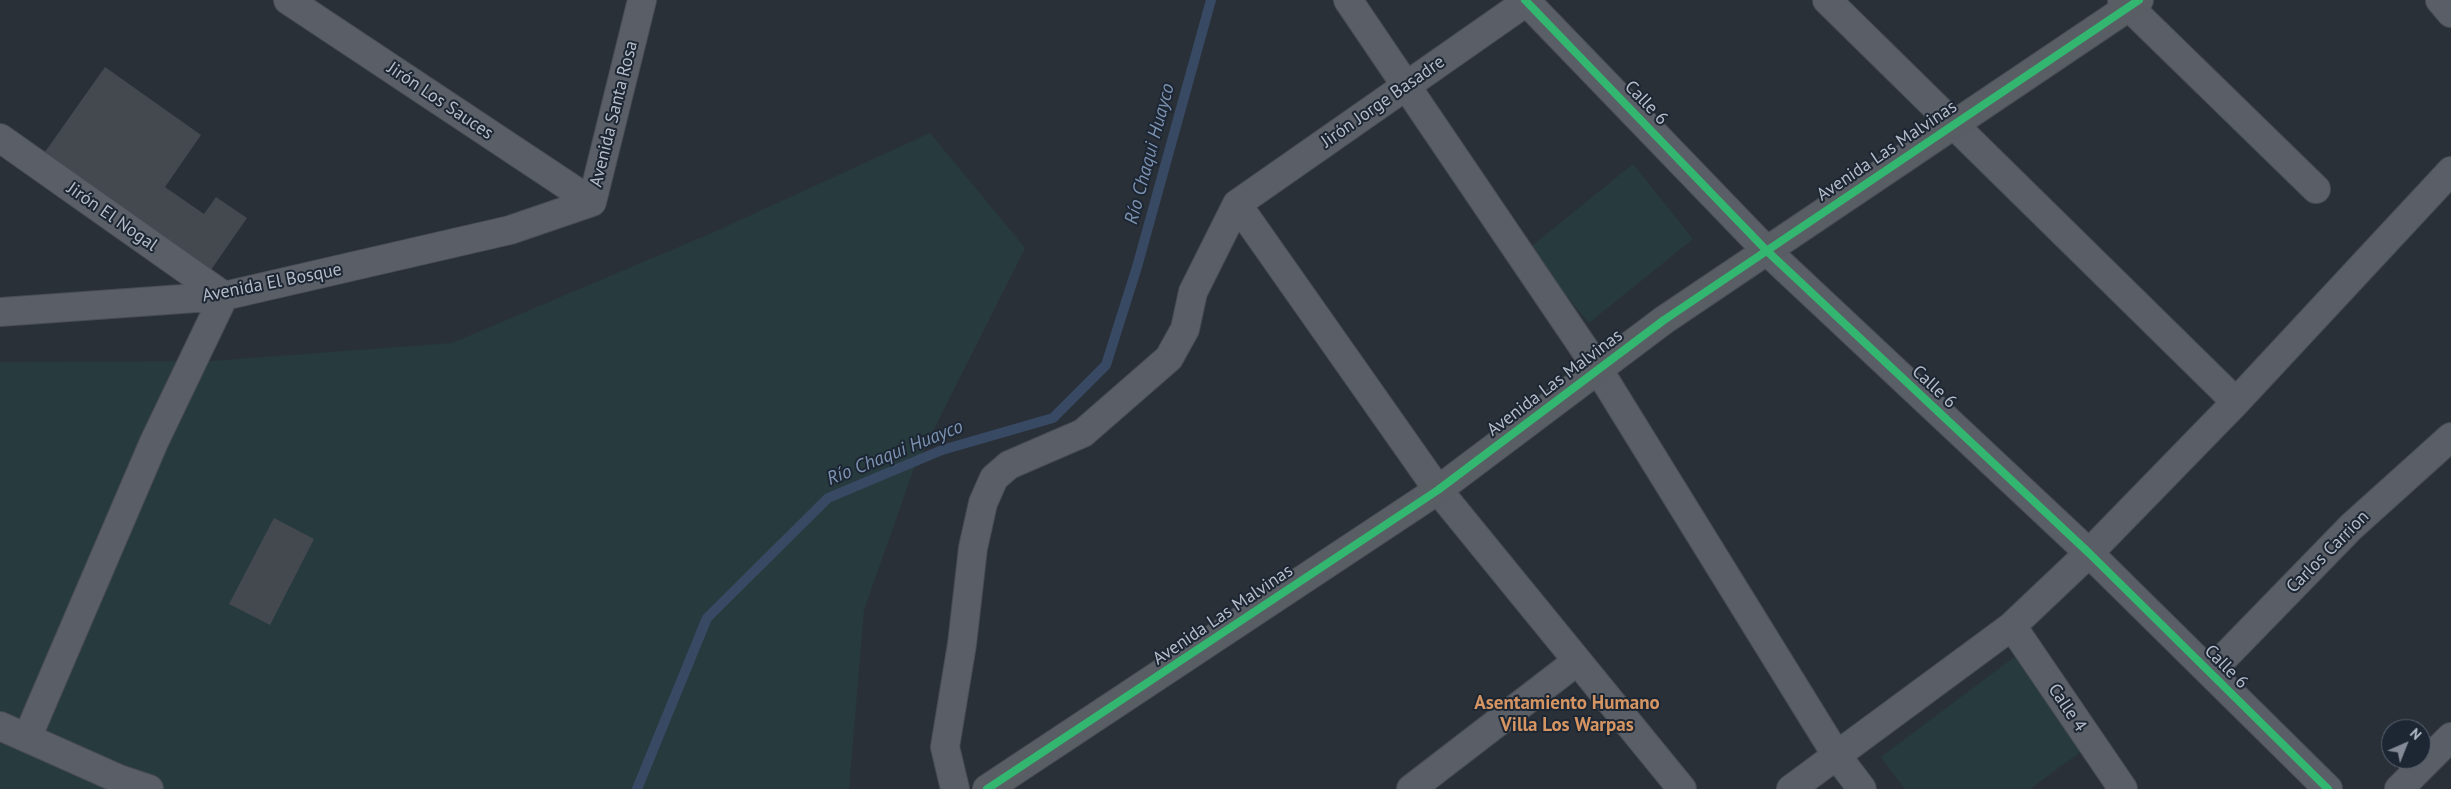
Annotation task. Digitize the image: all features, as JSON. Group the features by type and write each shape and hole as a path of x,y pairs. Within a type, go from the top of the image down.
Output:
{"street":[{"name":"Jirón Los Sauces","path":"288,0 592,202"},
{"name":"Avenida Santa Rosa","path":"510,230 592,202 642,0"},
{"path":"1348,0 1407,84 1598,369 1837,756 1862,789"},
{"path":"1827,0 1952,125 2236,402"},
{"path":"2440,0 2451,13"},
{"name":"Jirón Jorge Basadre","path":"1237,204 1527,1"},
{"name":"Calle 6","path":"1527,1 1768,251 2089,554 2328,789"},
{"path":"2130,2 2316,189"},
{"name":"Avenida Las Malvinas","path":"987,789 1438,490 1664,320 1768,251 2130,2"},
{"name":"Jirón El Nogal","path":"0,138 224,296"},
{"path":"1791,789 2012,626 2089,554 2236,402 2451,171"},
{"path":"955,789 945,747 962,644 973,548 983,503 994,478 1009,465 1083,433 1169,358 1185,328 1193,292 1237,204 1438,490 1576,662 1682,789"},
{"name":"Avenida El Bosque","path":"0,312 224,296 510,230"},
{"path":"27,738 154,442 224,296"},
{"name":"Carlos Carrion","path":"2210,672 2350,527 2451,437"},
{"name":"Calle 4","path":"2012,626 2123,789"},
{"path":"1411,789 1576,662"},
{"path":"0,726 119,779 149,789"},
{"path":"2399,789 2451,737"}],"green space":[{"path":"930,133 1025,248 913,471 864,610 849,789 0,789 0,362 211,361 452,343 714,232"},
{"path":"1633,164 1693,239 1589,323 1528,249"},
{"path":"2017,655 2086,748 2030,789 1905,789 1881,757"}],"building":[{"path":"105,67 201,135 165,187 204,214 216,197 247,218 206,277 40,159"},
{"path":"274,518 314,539 270,625 229,604"}],"waterway":[{"name":"Río Chaqui Huayco","path":"637,789 707,618 828,498 942,450 1053,418 1106,365 1137,267 1211,0"}],"cycle path":[{"path":"1525,0 1767,251 2089,553 2328,789"},
{"path":"987,789 1438,490 1664,320 2139,0"}],"district":[{"name":"Asentamiento Humano Villa Los Warpas","path":"1567,715"}]}
